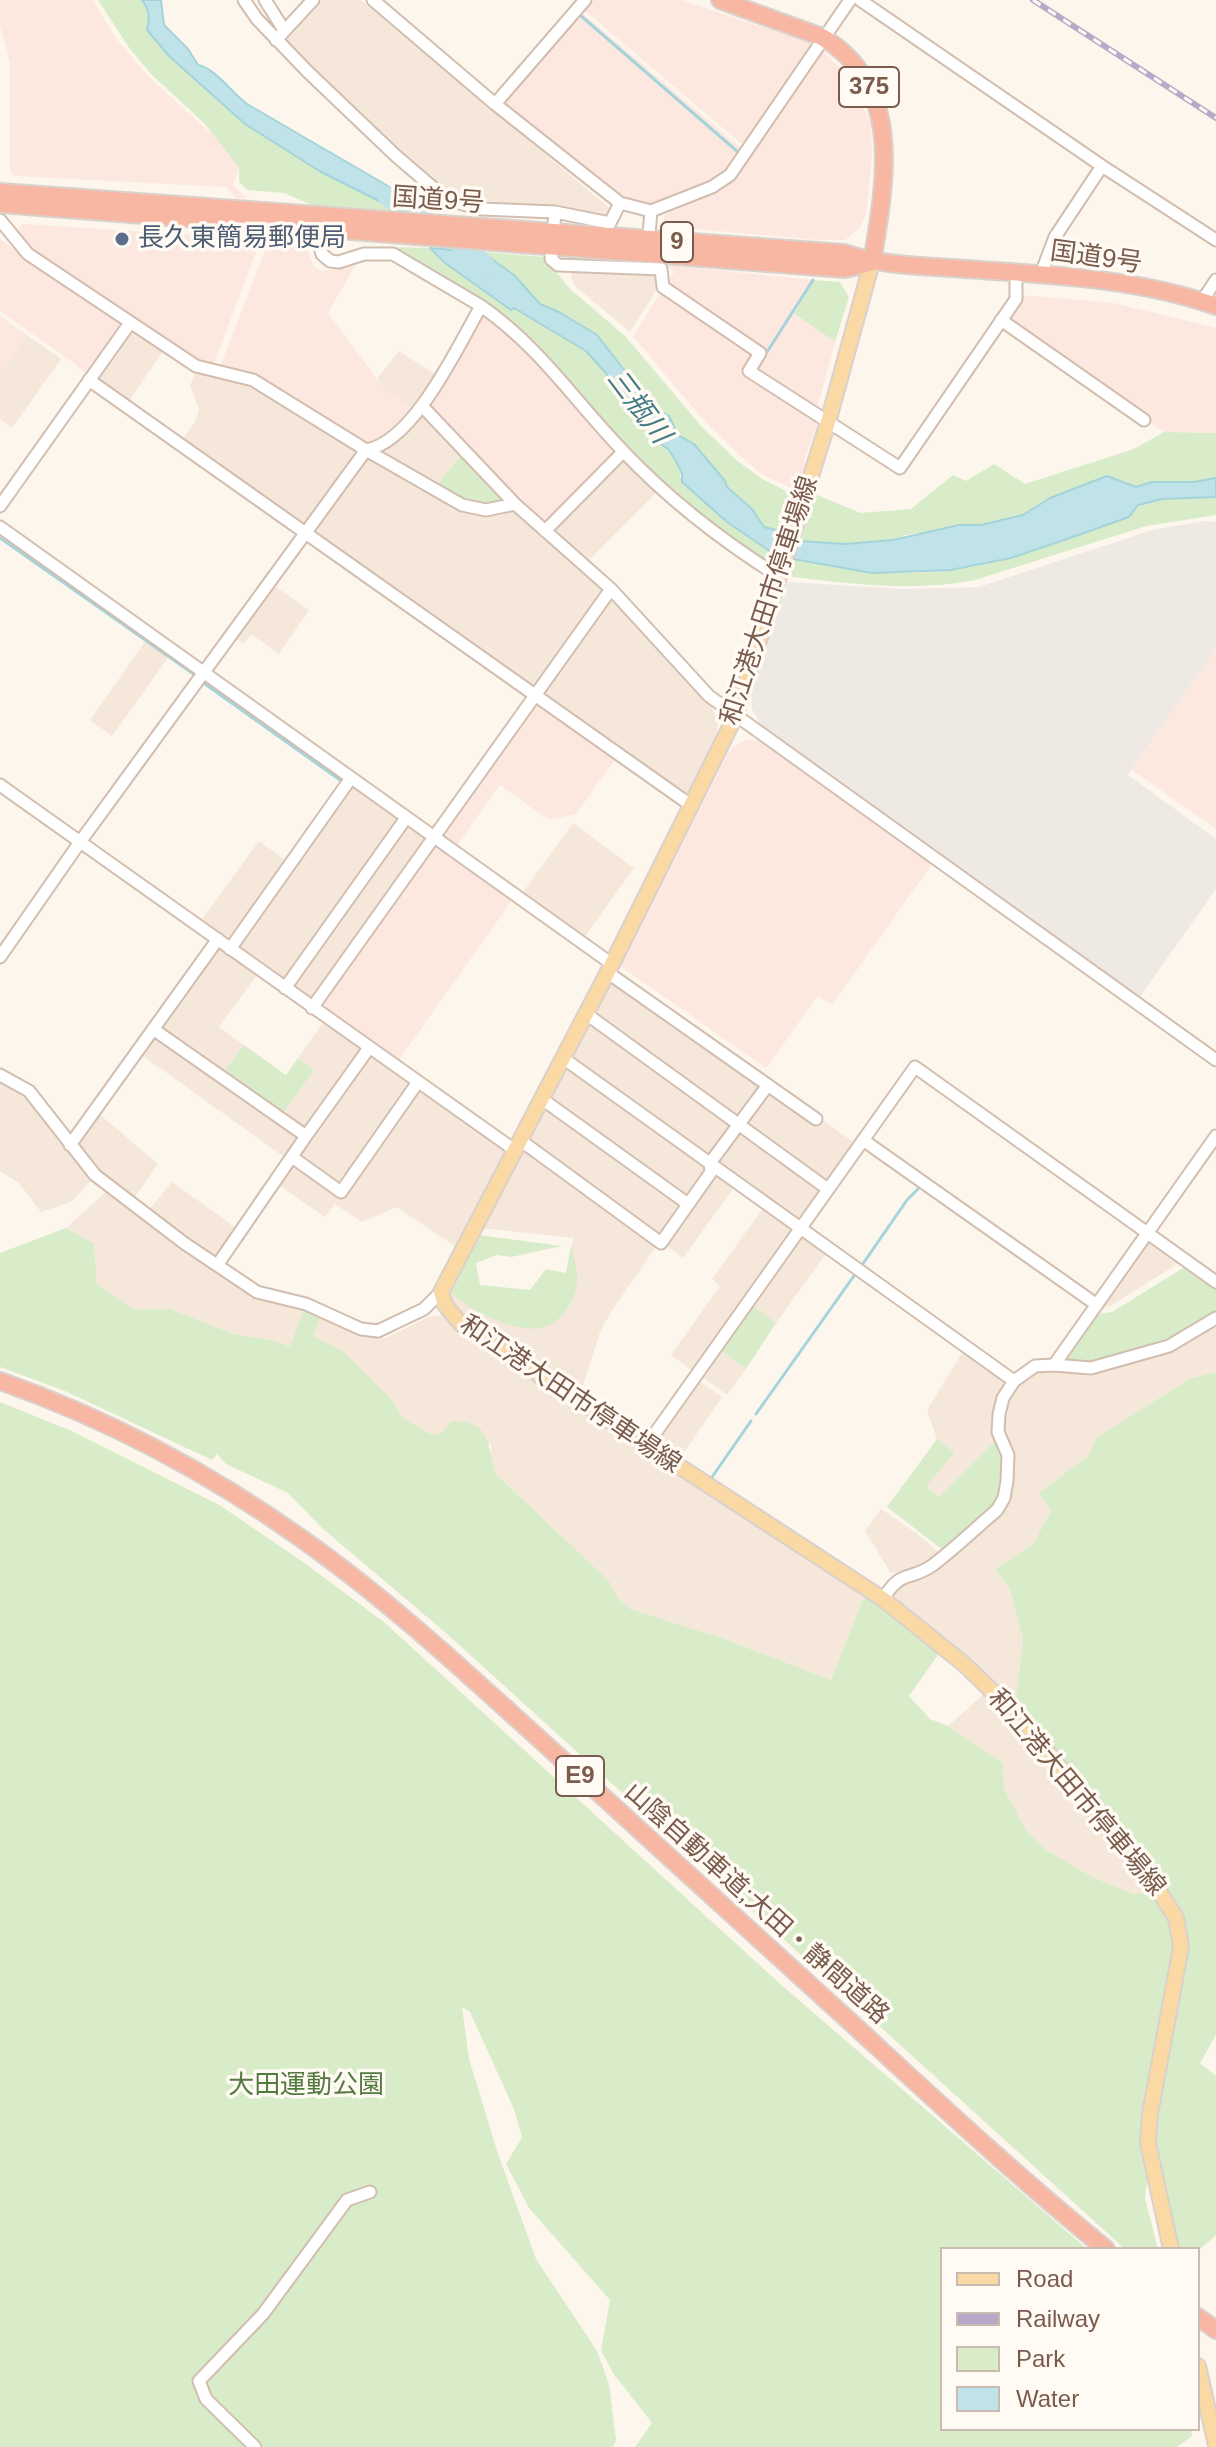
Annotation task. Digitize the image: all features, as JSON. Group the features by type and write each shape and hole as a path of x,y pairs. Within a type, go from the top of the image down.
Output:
{"highway":[{"name":"375","path":"720,0 822,37 837,46 867,82 882,119 884,159 882,201 872,262"},
{"name":"国道9号","path":"0,192 229,208 284,220 326,224 482,229 553,241 845,269 872,262 1041,274 1120,283 1209,304"},
{"name":"国道9号","path":"0,204 238,223 284,220"},
{"name":"国道9号","path":"326,224 350,232 516,245 553,241"},
{"name":"山陰自動車道;大田・静間道路","path":"0,1381 90,1417 164,1452 281,1525 374,1594 502,1705 997,2156 1104,2247"}],"main road":[{"name":"和江港大田市停車場線","path":"872,262 828,422 735,717 610,968 441,1292 445,1305 461,1324 883,1599 964,1664 1013,1711 1162,1896 1176,1918 1181,1947 1150,2114 1148,2143 1171,2247"},
{"path":"1200,2375 1216,2445"}],"street":[{"path":"244,0 395,155 438,192 459,203 482,209 555,212 610,223 620,203"},
{"path":"265,0 280,35"},
{"path":"280,35 313,0"},
{"path":"373,0 495,104 620,203 651,211 722,182 730,175 850,0"},
{"path":"495,104 585,0"},
{"path":"860,0 1216,240"},
{"path":"1041,274 1055,237 1102,166"},
{"path":"648,248 651,211"},
{"path":"555,212 551,259 558,265 661,269 663,287 760,353 749,371 900,468 1016,299 1016,273"},
{"path":"0,220 28,254 196,366 253,380 462,505 486,510 515,504"},
{"path":"326,224 319,244 322,254 330,261 339,262 364,254 393,254 510,326 533,347 623,452 698,523 780,572"},
{"path":"1209,304 1216,280"},
{"path":"0,957 80,842 366,450 377,448 394,436 423,407 481,306"},
{"path":"1001,320 1144,420"},
{"path":"0,506 130,323"},
{"path":"89,380 692,806"},
{"path":"423,407 515,504 611,589 709,696 1216,1060"},
{"path":"545,531 623,452"},
{"path":"0,527 433,837 816,1119"},
{"path":"312,1008 611,589"},
{"path":"230,949 351,778"},
{"path":"0,785 418,1082 518,1145 661,1243 711,1172 710,1163 768,1085"},
{"path":"285,988 406,818"},
{"path":"70,1145 218,939"},
{"path":"585,1013 825,1187"},
{"path":"153,1029 306,1136"},
{"path":"218,1264 369,1048"},
{"path":"563,1058 1014,1381"},
{"path":"646,1446 915,1067 1216,1282"},
{"path":"0,1075 29,1091 95,1175 184,1243 257,1292 306,1304 361,1329 378,1331 424,1309 441,1292"},
{"path":"292,1157 341,1192 418,1082"},
{"path":"542,1099 688,1204"},
{"path":"1054,1365 1216,1136"},
{"path":"863,1140 1097,1305"},
{"path":"883,1599 900,1577 931,1566 997,1510 1004,1498 1008,1455 998,1432 999,1414 1003,1398 1014,1381 1035,1366 1091,1368 1169,1346 1216,1318"},
{"path":"255,2447 206,2399 199,2381 263,2314 347,2200 370,2192"}],"shaded area":[{"path":"0,0 93,0 114,36 148,76 207,130 256,166 239,167 233,186 247,198 237,199 226,187 15,176 10,171 10,63 0,26"},
{"path":"318,0 361,0 612,210 610,216 461,199 443,191 387,143 282,40"},
{"path":"591,0 681,0 811,43 812,46 745,147 583,9"},
{"path":"581,12 743,150 726,172 717,179 649,206 623,200 506,106 505,99"},
{"path":"822,51 847,74 871,123 872,157 866,214 859,229 845,240 817,240 664,226 664,215 721,190 732,181"},
{"path":"23,224 261,239 213,366 196,359 39,255 17,230"},
{"path":"0,239 126,325 87,375 0,311"},
{"path":"269,240 304,241 314,267 323,271 355,266 328,313 382,386 415,411 393,432 366,447 279,389 220,367"},
{"path":"665,265 814,280 794,312 835,342 817,409 755,370 767,352 666,283 674,272"},
{"path":"573,271 656,271 657,289 630,332 575,286 571,277"},
{"path":"661,292 754,354 745,371 807,412 817,425 798,491 763,475 747,462 699,415 633,336"},
{"path":"1020,295 1114,303 1216,328 1216,433 1164,432 1129,409 1016,327 1009,314"},
{"path":"486,311 506,325 617,448 616,455 548,522 543,521 475,461 439,420 430,404"},
{"path":"0,316 27,335 0,372"},
{"path":"129,328 164,350 128,402 94,377"},
{"path":"27,335 61,359 12,428 0,419 0,372"},
{"path":"399,351 438,376 415,411 388,393 377,379"},
{"path":"196,369 277,398 360,453 305,526 182,440 195,422 199,409 190,386"},
{"path":"419,413 429,416 461,455 438,484 393,462 377,450"},
{"path":"365,456 468,513 515,510 605,591 536,692 310,532"},
{"path":"625,458 658,491 587,562 555,532 555,527"},
{"path":"1216,522 1216,649 1128,775 1216,839 1216,889 1139,998 761,726 752,709 752,689 788,582 903,589 979,587 1152,530"},
{"path":"270,583 309,610 279,654 251,634 244,644 233,636"},
{"path":"610,595 710,704 718,720 716,742 691,792 679,793 542,695"},
{"path":"147,639 170,655 112,736 90,720"},
{"path":"1216,649 1216,829 1132,770"},
{"path":"538,701 616,758 576,814 549,820 500,785 455,848 438,835"},
{"path":"746,740 760,741 932,864 832,1005 818,996 766,1068 620,966 727,755"},
{"path":"353,785 398,817 399,822 286,981 237,948"},
{"path":"573,823 634,868 583,939 521,895"},
{"path":"409,826 428,840 312,1004 290,986"},
{"path":"259,841 288,862 232,940 227,941 200,922"},
{"path":"435,842 513,899 396,1064 318,1005"},
{"path":"218,943 259,972 219,1027 244,1045 223,1073 163,1029 161,1023"},
{"path":"609,979 763,1086 740,1116 734,1117 602,1022 595,1013"},
{"path":"325,1020 362,1047 307,1129 301,1130 282,1115 314,1070 298,1058"},
{"path":"588,1024 593,1024 733,1127 713,1155 705,1156 573,1061 570,1055"},
{"path":"158,1036 298,1135 299,1141 287,1159 139,1053 150,1038"},
{"path":"370,1051 511,1152 456,1247 397,1207 362,1222 335,1204 325,1217 277,1184"},
{"path":"571,1069 705,1164 708,1170 689,1197 684,1198 549,1102 562,1070"},
{"path":"0,1083 36,1106 94,1178 71,1202 41,1212 19,1183 0,1171"},
{"path":"768,1090 820,1118 856,1144 828,1185 743,1122"},
{"path":"551,1109 680,1201 682,1208 662,1235 657,1236 530,1143 527,1137 541,1111"},
{"path":"97,1112 158,1164 134,1198 104,1178 74,1144"},
{"path":"741,1128 824,1191 800,1225 716,1164"},
{"path":"522,1148 657,1245 600,1332 580,1395 462,1318 452,1303 449,1291 485,1316 577,1282 571,1246 574,1238 481,1228"},
{"path":"716,1172 735,1186 683,1258 664,1244"},
{"path":"172,1182 238,1229 217,1260 149,1210"},
{"path":"109,1189 223,1272 305,1307 291,1348 275,1341 234,1334 170,1309 133,1309 97,1284 94,1244 66,1228"},
{"path":"764,1207 796,1229 695,1373 671,1355 720,1286 712,1279"},
{"path":"802,1232 828,1251 776,1323 750,1303"},
{"path":"1149,1236 1182,1261 1112,1305 1098,1310"},
{"path":"321,1315 363,1335 386,1338 430,1316 442,1316 691,1484 868,1596 863,1599 831,1680 722,1638 630,1609 618,1598 609,1581 497,1475 491,1458 491,1444 427,1433 403,1418 394,1403 314,1336"},
{"path":"1216,1324 1216,1372 1191,1378 1097,1437 1089,1455 1039,1493 1051,1511 1033,1544 995,1569 1010,1590 1023,1639 1015,1704 893,1603 894,1591 1006,1506 1010,1498 1002,1418 1011,1393 1022,1380 1039,1370 1057,1369 1089,1376 1164,1351 1197,1337"},
{"path":"720,1350 746,1369 727,1395 701,1376"},
{"path":"964,1350 1003,1378 1005,1385 1000,1397 997,1439 939,1497 925,1486 955,1453 937,1439 927,1410"},
{"path":"696,1379 722,1397 678,1461 653,1445"},
{"path":"881,1509 940,1553 927,1564 891,1573 865,1531"},
{"path":"986,1692 1051,1766 1151,1892 1134,1894 1094,1878 1046,1850 1026,1830 1004,1788 1003,1763 948,1726"}],"green space":[{"path":"98,0 142,0 150,23 221,104 245,124 321,172 399,211 312,205 284,193 247,190 239,182 239,167 204,123 152,75 130,49"},
{"path":"391,247 430,248 445,263 510,310 513,308 586,351 633,403 656,434 658,442 668,449 676,461 682,482 727,522 777,556 773,567 732,543 639,465 513,324"},
{"path":"482,252 544,257 570,289 625,336 702,427 736,460 764,480 796,496 784,532 764,527 752,509 727,487 694,444 678,435 669,416 653,407 597,335 540,304 514,275"},
{"path":"814,280 840,282 849,297 835,342 794,313"},
{"path":"1164,432 1216,433 1216,478 1194,482 1152,482 1136,487 1107,476 1050,498 1023,515 980,525 906,535 893,540 845,544 799,541 815,494 860,513 911,509 953,475 966,481 994,464 1025,484 1134,449"},
{"path":"461,455 506,500 473,504 438,484"},
{"path":"1216,497 1216,515 1146,526 975,580 905,586 787,576 793,559 847,569 903,573 958,569 1012,557 1150,501"},
{"path":"244,1045 286,1075 298,1058 314,1070 282,1115 223,1073"},
{"path":"66,1228 94,1244 97,1284 133,1309 170,1309 234,1334 275,1341 290,1347 305,1307 321,1315 314,1336 344,1352 394,1403 403,1418 428,1433 440,1435 451,1421 465,1422 481,1430 489,1445 497,1475 609,1581 618,1598 630,1609 722,1638 831,1680 863,1599 868,1596 940,1652 909,1696 930,1719 948,1726 1003,1763 1004,1788 1026,1830 1046,1850 1094,1878 1134,1894 1151,1892 1169,1923 1176,1958 1145,2198 1157,2247 1123,2247 446,1633 323,1529 288,1493 226,1464 217,1454 212,1460 65,1391 0,1367 0,1253"},
{"path":"478,1235 562,1246 511,1257 496,1255 476,1263 480,1285 530,1290 546,1269 566,1273 571,1246 577,1283 570,1305 560,1317 540,1328 517,1327 478,1312 449,1291"},
{"path":"1188,1265 1216,1285 1216,1312 1142,1349 1102,1359 1063,1359 1095,1314 1112,1312"},
{"path":"750,1303 776,1323 746,1369 720,1350"},
{"path":"1216,1372 1216,2035 1200,2063 1216,2076 1216,2235 1200,2249 1176,2247 1154,2134 1187,1941 1015,1704 1023,1639 1010,1590 995,1569 1033,1544 1051,1511 1039,1493 1089,1455 1097,1437 1191,1378"},
{"name":"大田運動公園","path":"0,1402 74,1432 221,1506 384,1622 779,1983 1085,2247 940,2247 940,2431 1191,2431 1192,2436 1177,2447 635,2447 652,2423 613,2373 601,2350 610,2300 529,2208 506,2164 522,2137 514,2109 470,2012 462,2007 469,2059 498,2154 536,2259 597,2351 609,2384 616,2440 613,2447 0,2447"},
{"path":"937,1439 955,1453 926,1486 939,1497 997,1439 1003,1463 999,1502 944,1551 887,1507"}],"water":[{"path":"142,0 161,0 164,25 188,49 198,65 217,76 247,104 400,193 425,212 399,211 321,172 245,124 169,56 147,30 149,15"},
{"path":"430,248 482,252 514,275 540,304 597,335 653,407 669,416 678,435 694,444 727,487 752,509 764,527 784,532 777,556 727,522 682,482 682,474 668,449 658,442 656,434 633,403 586,351 514,308 511,310 445,263"},
{"path":"1107,476 1136,487 1152,482 1194,482 1216,478 1216,497 1162,499 1138,505 1129,517 1064,540 1011,558 951,570 872,573 793,559 799,541 845,544 893,540 1023,515 1050,498"}],"waterway":[{"path":"580,15 738,152"},
{"name":"三瓶川","path":"387,196 463,245 487,268"},
{"path":"767,352 813,280"},
{"path":"0,538 195,675"},
{"path":"205,684 340,780"},
{"path":"860,1268 907,1200 919,1188"},
{"path":"756,1414 856,1273"},
{"path":"712,1477 751,1421"}],"railway":[{"path":"1033,0 1216,118"}],"place":[{"name":"長久東簡易郵便局","path":"122,239"}]}
